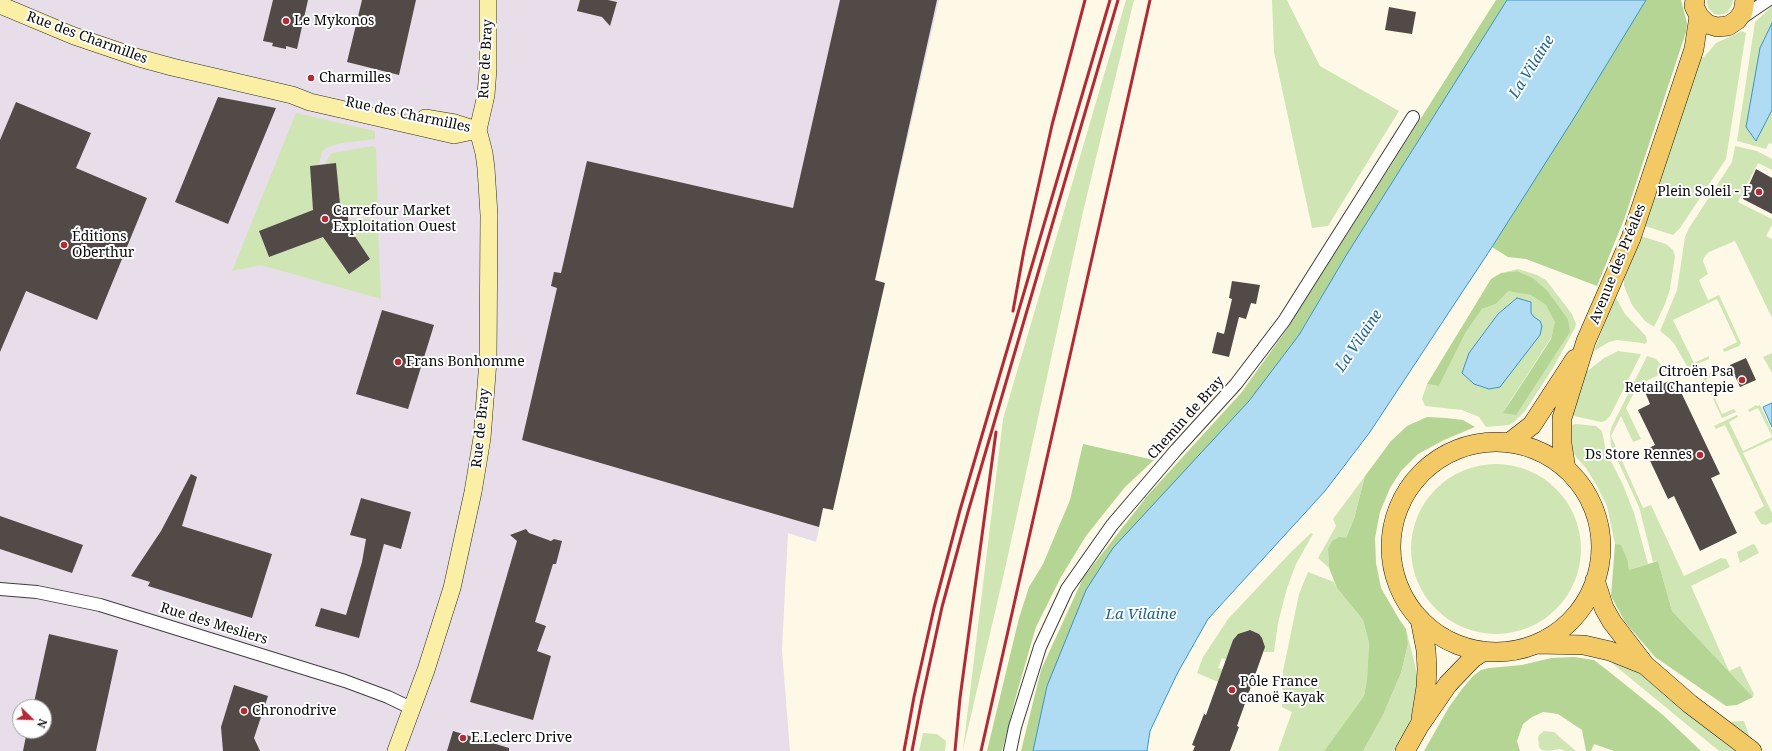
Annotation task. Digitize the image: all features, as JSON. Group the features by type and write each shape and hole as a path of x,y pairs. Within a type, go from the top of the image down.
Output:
{"main road":[{"path":"1697,8 1707,24 1717,27 1728,26 1737,20 1743,12 1745,0"},
{"name":"Avenue des Préales","path":"1566,469 1562,444 1562,418 1586,341 1631,238 1694,49 1697,8"},
{"path":"1694,49 1711,35 1717,27"},
{"name":"Avenue des Préales","path":"1508,443 1532,425 1586,341"},
{"path":"1492,442 1508,443 1539,451 1566,469 1585,492 1597,520 1601,550 1595,580 1588,596 1574,616 1552,636 1536,644 1510,651 1484,651 1470,649 1443,638 1420,619 1402,593 1392,563 1391,547 1392,531 1402,500 1421,474 1446,454 1477,444 1492,442"},
{"path":"1595,580 1604,608 1612,622 1645,665 1690,704 1752,751"},
{"path":"1419,726 1426,686 1427,669 1426,650 1420,619"},
{"path":"1536,644 1584,645 1610,651 1645,665"},
{"path":"1405,751 1419,726 1448,684 1473,658 1484,651"}],"street":[{"name":"Rue de Bray","path":"396,751 413,708 452,588 473,492 482,438 488,361 489,215 486,168 478,130 486,95 488,69 488,0"},
{"path":"1737,20 1768,0"},
{"name":"Rue des Charmilles","path":"0,5 74,36 139,58 203,75 292,95 311,96 455,123 478,130"},
{"name":"Chemin de Bray","path":"1010,751 1015,727 1040,646 1067,589 1112,525 1176,450 1236,384 1284,321 1413,117"},
{"name":"Rue des Mesliers","path":"0,589 37,592 100,605 345,681 413,708"}],"shaded area":[{"path":"0,0 939,0 816,542 788,533 782,650 790,751 0,751"}],"green space":[{"path":"1126,0 1134,0 1083,212 1005,569 963,750 1003,419"},
{"path":"1272,0 1287,0 1320,66 1399,111 1328,226 1312,228 1274,52"},
{"path":"1496,0 1507,0 1347,254 1299,335 1249,401 1226,426 1047,686 1033,751 1021,751 1041,670 1083,578 1148,495 1241,393 1287,329"},
{"path":"1646,0 1681,0 1687,23 1686,32 1625,217 1597,286 1526,259 1508,257 1492,247"},
{"path":"1707,0 1733,0 1727,13 1719,15 1714,14 1708,8"},
{"path":"1772,6 1772,144 1769,143 1766,149 1737,141 1755,22"},
{"path":"1742,31 1746,33 1726,159 1680,228 1673,235 1645,226 1701,57 1704,57 1716,43"},
{"path":"296,113 375,131 375,139 341,143 326,148 322,152 319,165 310,166 313,210 259,232 269,257 323,237 349,274 370,258 345,222 348,220 375,218 378,229 381,299 261,265 232,271"},
{"path":"373,146 376,148 378,211 348,214 340,210 336,164 325,164 326,161 332,153"},
{"path":"1735,146 1757,151 1772,159 1772,170 1758,163 1738,202 1772,219 1772,225 1766,236 1772,239 1772,318 1735,241 1709,252 1704,257 1703,261 1708,274 1699,280 1708,300 1719,295 1741,343 1739,346 1724,352 1723,349 1737,342 1717,299 1673,320 1694,363 1709,356 1709,359 1688,368 1675,345 1660,331 1677,290 1685,237 1689,228 1732,162"},
{"path":"1641,236 1666,244 1673,250 1675,256 1670,289 1665,304 1654,327 1645,321 1632,305 1624,286 1624,278"},
{"path":"1518,269 1537,275 1546,280 1572,314 1576,324 1553,368 1525,411 1509,425 1486,427 1479,417 1462,410 1425,406 1422,399 1427,384 1439,386 1466,332 1482,309 1496,304 1508,290 1532,295 1546,305 1556,322 1551,338 1503,412 1568,319 1547,290 1533,278 1517,271 1501,273","holes":["1517,298 1531,302 1531,312 1534,317 1540,321 1469,353 1498,314"]},
{"path":"1517,271 1533,278 1547,290 1568,319 1570,332 1516,415 1503,413 1551,339 1555,322 1546,305 1531,295 1508,291 1496,304 1482,309 1466,332 1439,386 1427,384 1491,279 1501,273"},
{"path":"1615,296 1625,314 1646,336 1647,342 1645,344 1617,340 1609,342 1594,351"},
{"path":"1618,351 1641,354 1610,416 1605,421 1601,422 1569,415 1586,372 1604,358"},
{"path":"1772,353 1772,373 1763,357"},
{"path":"1647,356 1656,359 1667,371 1638,385 1626,408 1641,439 1633,442 1621,416 1611,436 1643,508 1651,505 1684,576 1721,558 1726,559 1730,567 1691,586 1729,671 1740,666 1754,694 1753,697 1672,611 1658,561 1653,562 1639,507 1611,446 1610,433 1612,426"},
{"path":"1715,371 1718,374 1706,379 1722,414 1734,409 1736,412 1722,418 1703,377"},
{"path":"1756,405 1760,405 1772,430 1772,436 1758,408 1749,412 1748,410"},
{"path":"1737,415 1738,417 1729,422 1743,451 1772,437 1772,440 1743,453 1772,513 1772,522 1766,525 1761,524 1754,512 1764,506 1725,425 1716,429 1714,426"},
{"path":"1427,417 1463,420 1475,427 1444,440 1418,454 1401,471 1390,488 1380,512 1375,538 1376,563 1381,588 1406,629 1408,644 1401,673 1383,715 1363,751 1324,751 1364,696 1367,679 1369,643 1363,620 1337,588 1329,568 1328,549 1332,541 1339,537 1346,538 1354,519 1365,476 1391,441 1407,426"},
{"path":"1571,425 1596,426 1602,431 1606,451 1623,485 1634,513 1648,564 1629,570 1628,561 1621,546 1615,544 1607,506 1586,468 1576,457 1572,449"},
{"path":"1083,444 1154,460 1125,487 1086,536 1061,577 1036,627 1002,751 987,751 1019,618 1029,587 1043,564 1070,500"},
{"path":"1488,464 1504,464 1529,470 1550,483 1562,495 1575,516 1578,524 1581,549 1580,566 1575,582 1562,603 1550,615 1529,628 1521,631 1504,634 1488,634 1463,628 1442,615 1430,603 1417,582 1414,574 1411,557 1411,541 1417,516 1430,495 1442,483 1463,470 1471,467"},
{"path":"1365,476 1354,519 1346,538 1328,549 1329,568 1318,558 1336,526 1333,519"},
{"path":"1311,533 1313,534 1296,564 1287,588 1278,623 1274,652 1264,652 1264,643 1259,634 1250,630 1245,631 1236,636 1226,660 1222,658 1218,668 1223,669 1218,682 1197,673 1203,657 1228,619"},
{"path":"1615,544 1621,545 1628,561 1629,570 1658,561 1672,611 1753,697 1737,705 1726,706 1655,657 1625,622 1611,596"},
{"path":"1753,544 1759,553 1740,563 1737,552"},
{"path":"1308,572 1334,582 1337,588 1363,620 1369,643 1367,680 1364,696 1324,751 1278,751 1292,712 1282,707 1283,671 1299,594"},
{"path":"1406,629 1419,688 1415,708 1406,732 1394,751 1363,751 1383,715 1401,673 1408,644"},
{"path":"1574,657 1594,660 1663,715 1701,751 1614,751 1594,744 1591,751 1586,751 1582,730 1558,714 1543,712 1532,717 1523,724 1517,741 1520,751 1424,751 1449,707 1473,676 1481,670 1522,665 1551,658"},
{"path":"1611,658 1636,670 1739,751 1719,751 1613,664"},
{"path":"1744,721 1750,738 1728,722"},
{"path":"1544,731 1554,732 1576,751 1565,751 1560,749 1548,751 1542,750 1539,747 1538,738"},
{"path":"923,733 937,734 946,741 945,751 919,751"}],"water":[{"name":"La Vilaine","path":"1507,0 1646,0 1574,118 1492,247 1370,432 1325,491 1208,619 1177,674 1150,731 1147,751 1033,751 1047,686 1086,590 1113,548 1249,401 1299,335 1347,254"},
{"path":"1772,23 1772,110 1756,141 1746,127 1760,48"},
{"path":"1517,298 1531,302 1531,313 1540,321 1542,326 1540,335 1500,387 1489,389 1474,384 1462,373 1469,353 1498,314"},
{"path":"1772,403 1772,427 1763,407"}],"building":[{"name":"Le Mykonos","path":"273,0 308,0 297,49 286,46 286,49 272,46 273,43 263,41"},
{"path":"362,0 416,0 399,75 347,62"},
{"path":"580,0 608,0 617,2 610,26 602,17 577,11"},
{"path":"840,0 937,0 875,280 885,283 833,510 823,508 819,527 522,440 557,288 551,286 554,272 561,273 587,161 793,208"},
{"path":"1389,7 1416,12 1412,34 1385,30"},
{"path":"218,97 276,108 228,224 175,202"},
{"name":"Éditions Oberthur","path":"16,102 91,133 76,168 147,198 97,320 26,291 0,352 0,140"},
{"path":"336,163 340,204 348,214 348,226 370,259 349,274 323,237 269,257 259,231 313,210 310,166"},
{"name":"Plein Soleil - F","path":"1756,169 1772,178 1772,214 1743,199"},
{"path":"1232,281 1260,285 1256,304 1251,303 1246,319 1239,317 1229,357 1212,353 1217,332 1224,334 1232,299 1229,298"},
{"path":"382,310 434,325 408,409 356,394"},
{"path":"1746,358 1756,380 1740,387 1730,365"},
{"path":"1669,381 1675,392 1680,390 1720,474 1711,478 1737,533 1700,551 1674,496 1668,499 1645,450 1655,445 1638,410 1650,404 1645,392"},
{"path":"191,474 197,477 182,526 272,554 252,618 148,586 150,582 131,576 161,531"},
{"path":"361,498 411,512 401,549 384,544 359,638 315,626 321,608 346,615 362,562 366,539 350,535"},
{"path":"0,516 83,545 72,573 0,549"},
{"path":"526,529 529,533 551,541 554,539 562,541 556,564 553,564 535,622 546,626 537,651 551,656 533,720 470,702 517,541 510,535"},
{"name":"Pôle France canoë Kayak","path":"1250,630 1259,634 1265,647 1237,726 1239,727 1230,751 1193,751 1195,746 1192,745 1204,714 1206,715 1233,640 1238,634"},
{"path":"49,634 118,650 96,751 23,751 25,739 52,739 52,699 35,699"},
{"name":"Chronodrive","path":"234,685 268,696 254,738 260,751 223,751 221,727"},
{"name":"E.Leclerc Drive","path":"453,731 509,748 509,751 447,751"}],"railway":[{"path":"1013,311 1024,250 1052,125 1085,0"},
{"path":"904,751 914,697 934,608 960,510 1110,0"},
{"path":"912,751 942,607 968,512 1118,0"},
{"path":"981,751 1150,0"},
{"path":"955,751 960,698 996,432"}],"place":[{"name":"Le Mykonos","path":"286,21"},
{"name":"Charmilles","path":"311,78"},
{"name":"Plein Soleil - F","path":"1759,192"},
{"name":"Carrefour Market Exploitation Ouest","path":"325,219"},
{"name":"Éditions Oberthur","path":"64,245"},
{"name":"Frans Bonhomme","path":"398,362"},
{"name":"Citroën Psa Retail Chantepie","path":"1742,380"},
{"name":"Ds Store Rennes","path":"1700,455"},
{"name":"Pôle France canoë Kayak","path":"1232,690"},
{"name":"Chronodrive","path":"244,711"},
{"name":"E.Leclerc Drive","path":"463,738"}]}
